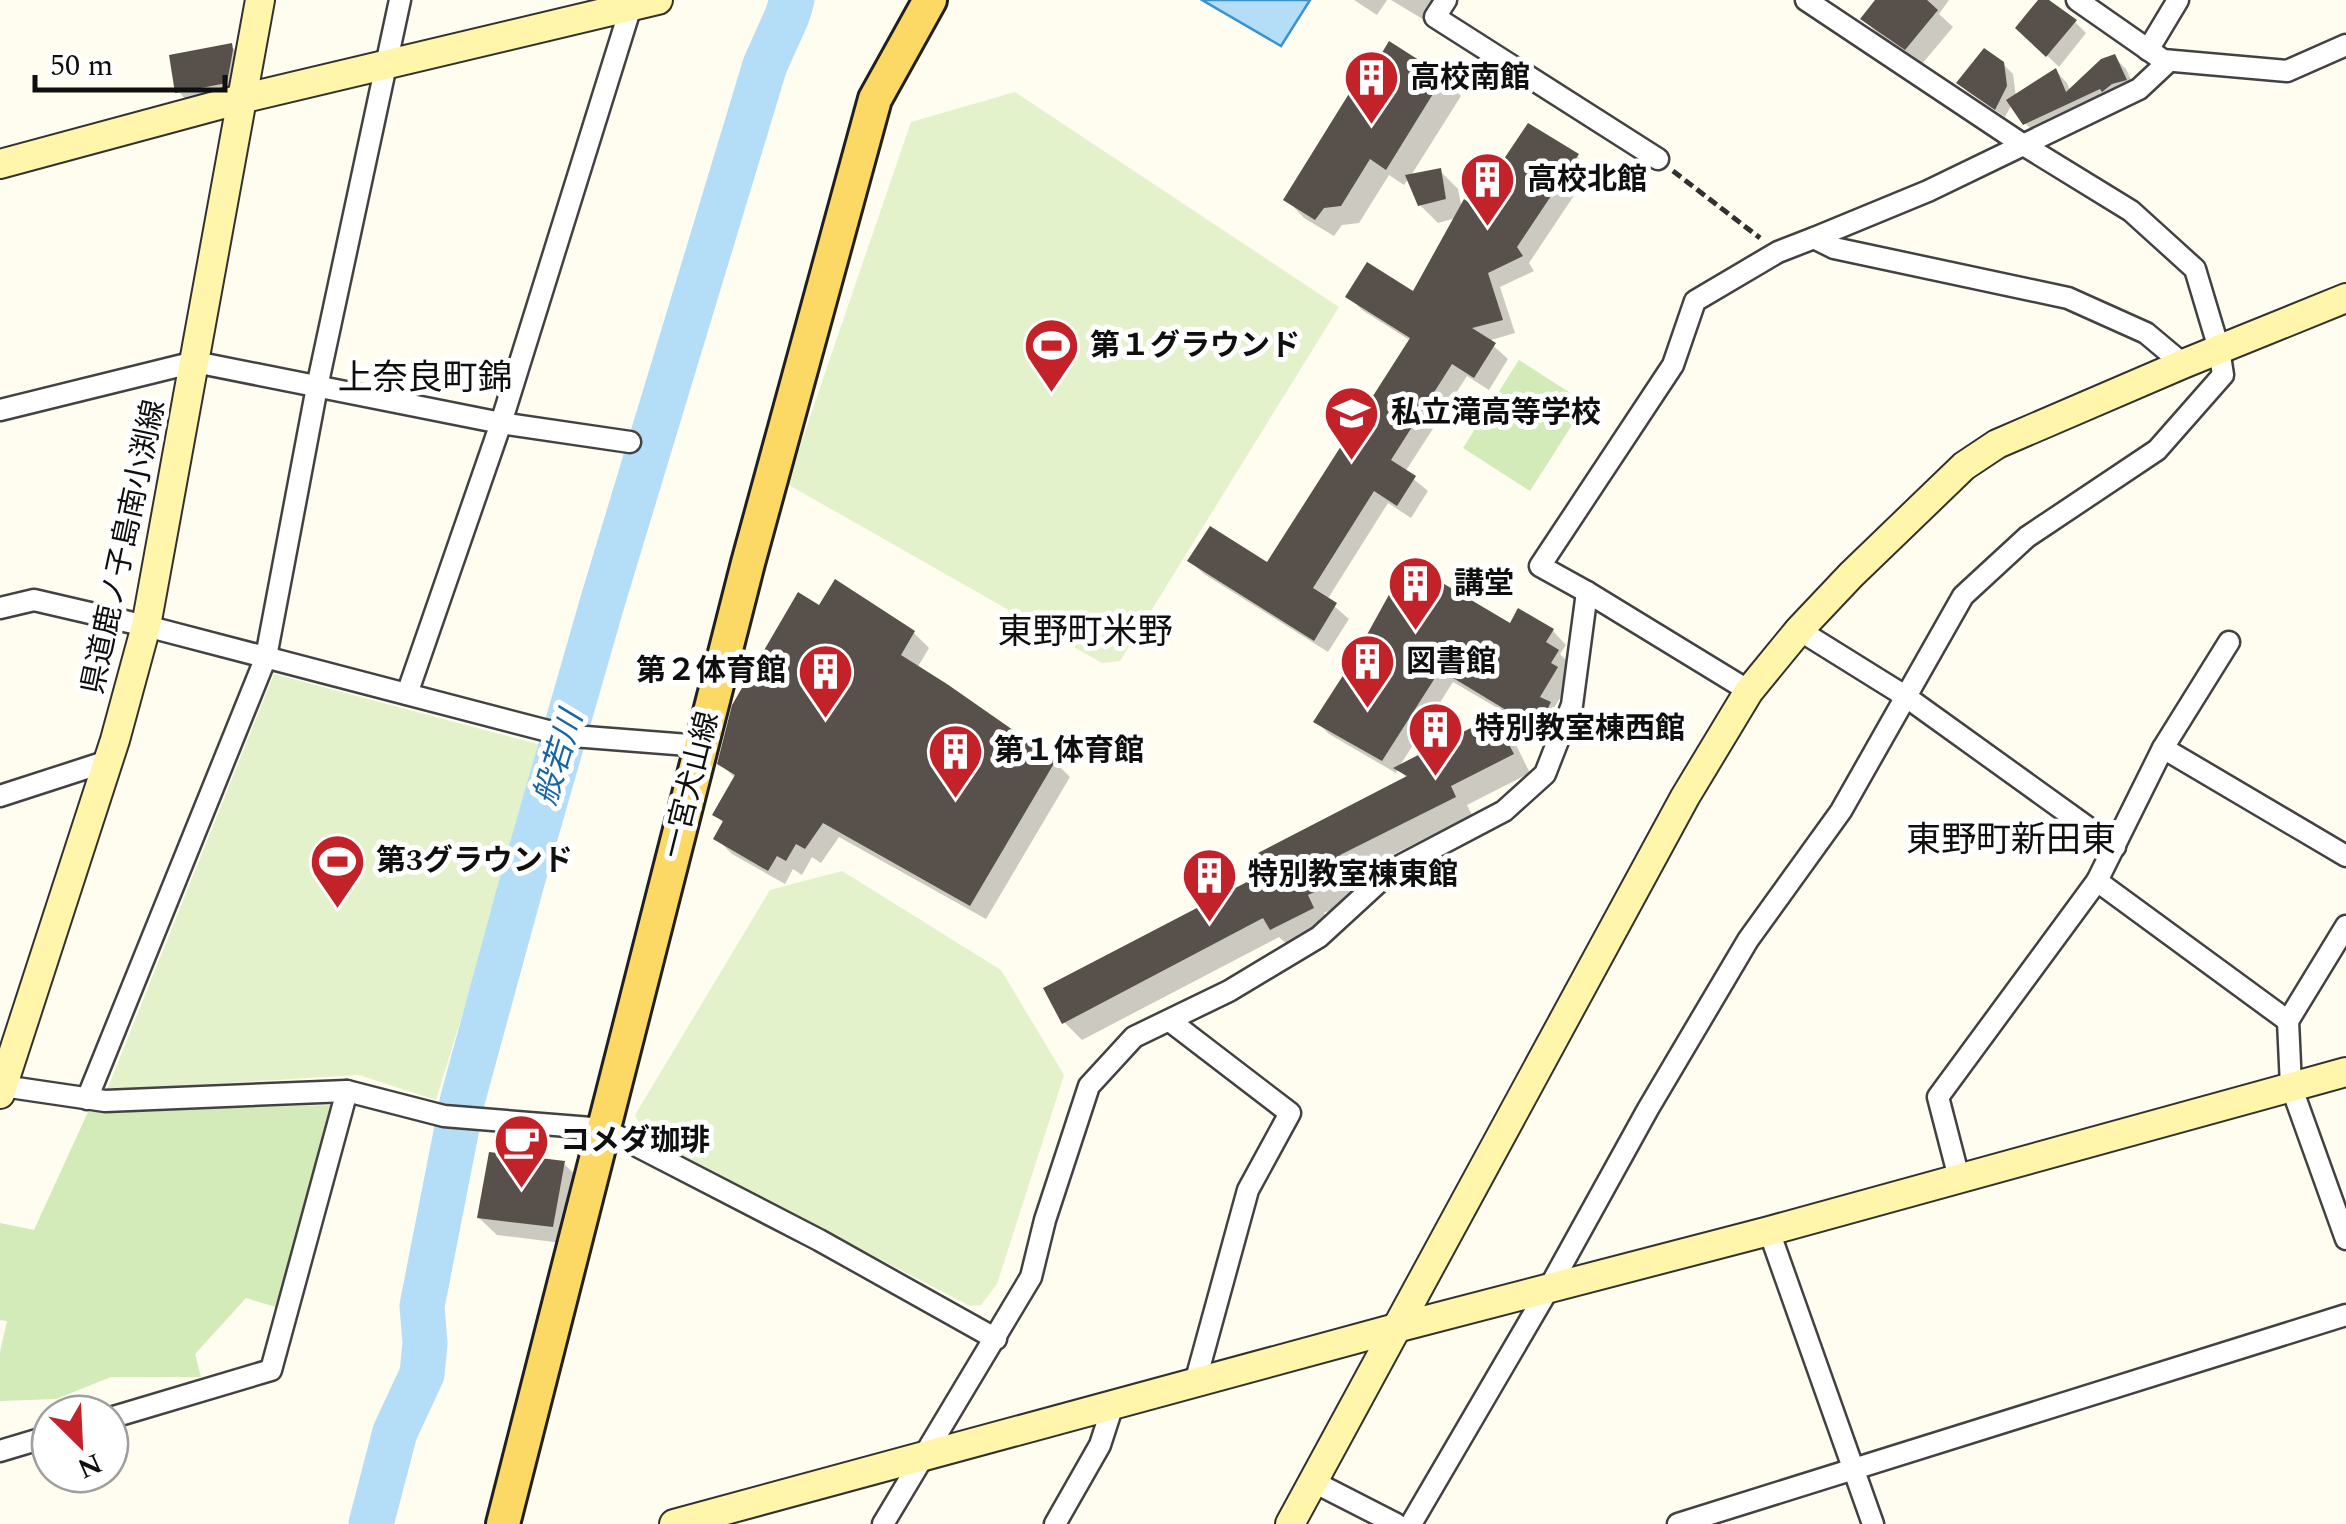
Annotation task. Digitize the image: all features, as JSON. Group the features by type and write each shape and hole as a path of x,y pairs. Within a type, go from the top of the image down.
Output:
{"main road":[{"name":"一宮犬山線","path":"502,1524 753,544 875,99 930,0"}],"street":[{"name":"県道鹿ノ子島南小渕線","path":"1,1090 11,1027 108,761 146,626 260,0"},
{"path":"88,1099 266,657 318,386 400,0"},
{"path":"1446,0 1435,16 1658,159"},
{"path":"1411,1524 1550,1288 1648,1108 1748,940 1841,811 1963,596 2027,537 2157,450 2223,375 2195,270 2130,211 1806,0"},
{"path":"2077,0 2162,60 2287,71 2346,45"},
{"path":"2148,50 2178,0"},
{"path":"0,164 640,2"},
{"path":"407,694 640,2"},
{"path":"1748,691 1540,566 1674,365 1695,301 1778,252 1928,191 2139,89 2169,61"},
{"path":"1814,238 1834,248 2068,298 2146,333 2183,364"},
{"path":"1290,1524 1686,797 1748,691 1798,630 1964,466 1997,444 2346,298"},
{"path":"0,410 194,362 500,423 630,442"},
{"path":"883,1524 1031,1278 1045,1220 1089,1086 1134,1037 1229,991 1319,936 1392,870 1504,811 1545,774 1572,705 1587,592"},
{"path":"0,608 34,600 573,736 702,746"},
{"path":"1798,630 1905,696 2115,847"},
{"path":"1959,1178 1938,1097 2097,881 2163,748 2228,642"},
{"path":"2163,748 2346,856"},
{"path":"0,796 108,761"},
{"path":"2097,881 2288,1021"},
{"path":"2346,926 2288,1021 2291,1086 2346,1239"},
{"path":"1170,1022 1290,1113 1248,1190 1195,1383"},
{"path":"674,1524 2346,1072"},
{"path":"1,1090 105,1100 347,1091 476,1121 604,1129 819,1240 996,1340"},
{"path":"130,1412 271,1370 347,1091"},
{"path":"1769,1231 1873,1524"},
{"path":"1678,1524 2346,1315"},
{"path":"1055,1524 1100,1444 1113,1405"},
{"path":"0,1451 30,1442"},
{"path":"1314,1482 1396,1524"}],"path":[{"path":"1658,159 1778,252"}],"green space":[{"name":"第１グラウンド","path":"1015,92 1339,307 1120,661 1102,663 787,484 911,122"},
{"path":"1519,360 1586,403 1530,491 1463,448"},
{"name":"第3グラウンド","path":"274,674 545,746 436,1100 359,1075 107,1090"},
{"path":"842,871 1001,970 1064,1075 997,1284 981,1305 970,1306 648,1139 635,1115 770,890"},
{"path":"331,1105 276,1307 246,1298 195,1354 201,1377 111,1377 68,1394 30,1394 30,1400 0,1401 0,1352 7,1321 0,1320 0,1223 34,1230 88,1112"}],"water":[{"path":"1202,0 1310,0 1281,46"}],"building":[{"path":"1875,0 1927,0 1938,10 1905,50 1860,19"},
{"path":"2038,0 2049,0 2077,20 2046,57 2015,28"},
{"name":"高校南館","path":"1389,41 1444,76 1386,170 1370,159 1341,206 1324,208 1315,220 1283,200 1350,92 1356,96"},
{"path":"232,43 227,83 175,93 169,55"},
{"path":"1984,48 2004,62 2007,86 1995,110 1956,83"},
{"path":"2115,54 2127,80 2102,92 2100,89 2023,125 2006,100 2056,68 2066,92 2101,59"},
{"path":"1528,123 1579,154 1517,247 1523,256 1488,273 1503,320 1472,328 1496,343 1474,378 1452,364 1391,460 1416,476 1397,506 1374,491 1313,588 1337,603 1314,641 1187,561 1210,526 1267,562 1410,338 1345,297 1367,262 1413,291 1464,199 1473,205"},
{"path":"1441,168 1446,199 1418,206 1405,175"},
{"path":"1407,562 1510,623 1518,608 1554,629 1546,642 1559,650 1551,663 1558,667 1540,697 1551,702 1536,732 1499,714 1506,710 1440,670 1382,761 1313,722 1353,660"},
{"name":"第２体育館","path":"835,579 915,631 901,655 1056,760 970,906 823,823 805,849 796,844 786,861 777,856 768,871 713,839 723,821 712,815 735,775 717,764 732,705 798,592 819,605"},
{"name":"特別教室棟東館","path":"1494,716 1514,754 1451,786 1456,797 1340,855 1350,876 1308,895 1314,908 1270,930 1263,918 1062,1024 1043,988 1268,871 1258,853 1407,776 1393,768"},
{"name":"コメダ珈琲","path":"489,1152 565,1161 553,1227 477,1218"}],"waterway":[{"name":"般若川","path":"371,1524 395,1432 422,1374 422,1306 462,1102 522,882 765,65 792,0"}],"place":[{"name":"高校南館","path":"1371,127"},
{"name":"高校北館","path":"1488,229"},
{"name":"第１グラウンド","path":"1051,395"},
{"name":"私立滝高等学校","path":"1352,462"},
{"name":"講堂","path":"1415,633"},
{"name":"図書館","path":"1367,711"},
{"name":"第２体育館","path":"825,720"},
{"name":"特別教室棟西館","path":"1436,778"},
{"name":"第１体育館","path":"955,800"},
{"name":"第3グラウンド","path":"337,910"},
{"name":"特別教室棟東館","path":"1209,924"},
{"name":"コメダ珈琲","path":"521,1190"}],"district":[{"name":"上奈良町錦","path":"425,378"},
{"name":"東野町米野","path":"1085,632"},
{"name":"東野町新田東","path":"2011,840"}]}
